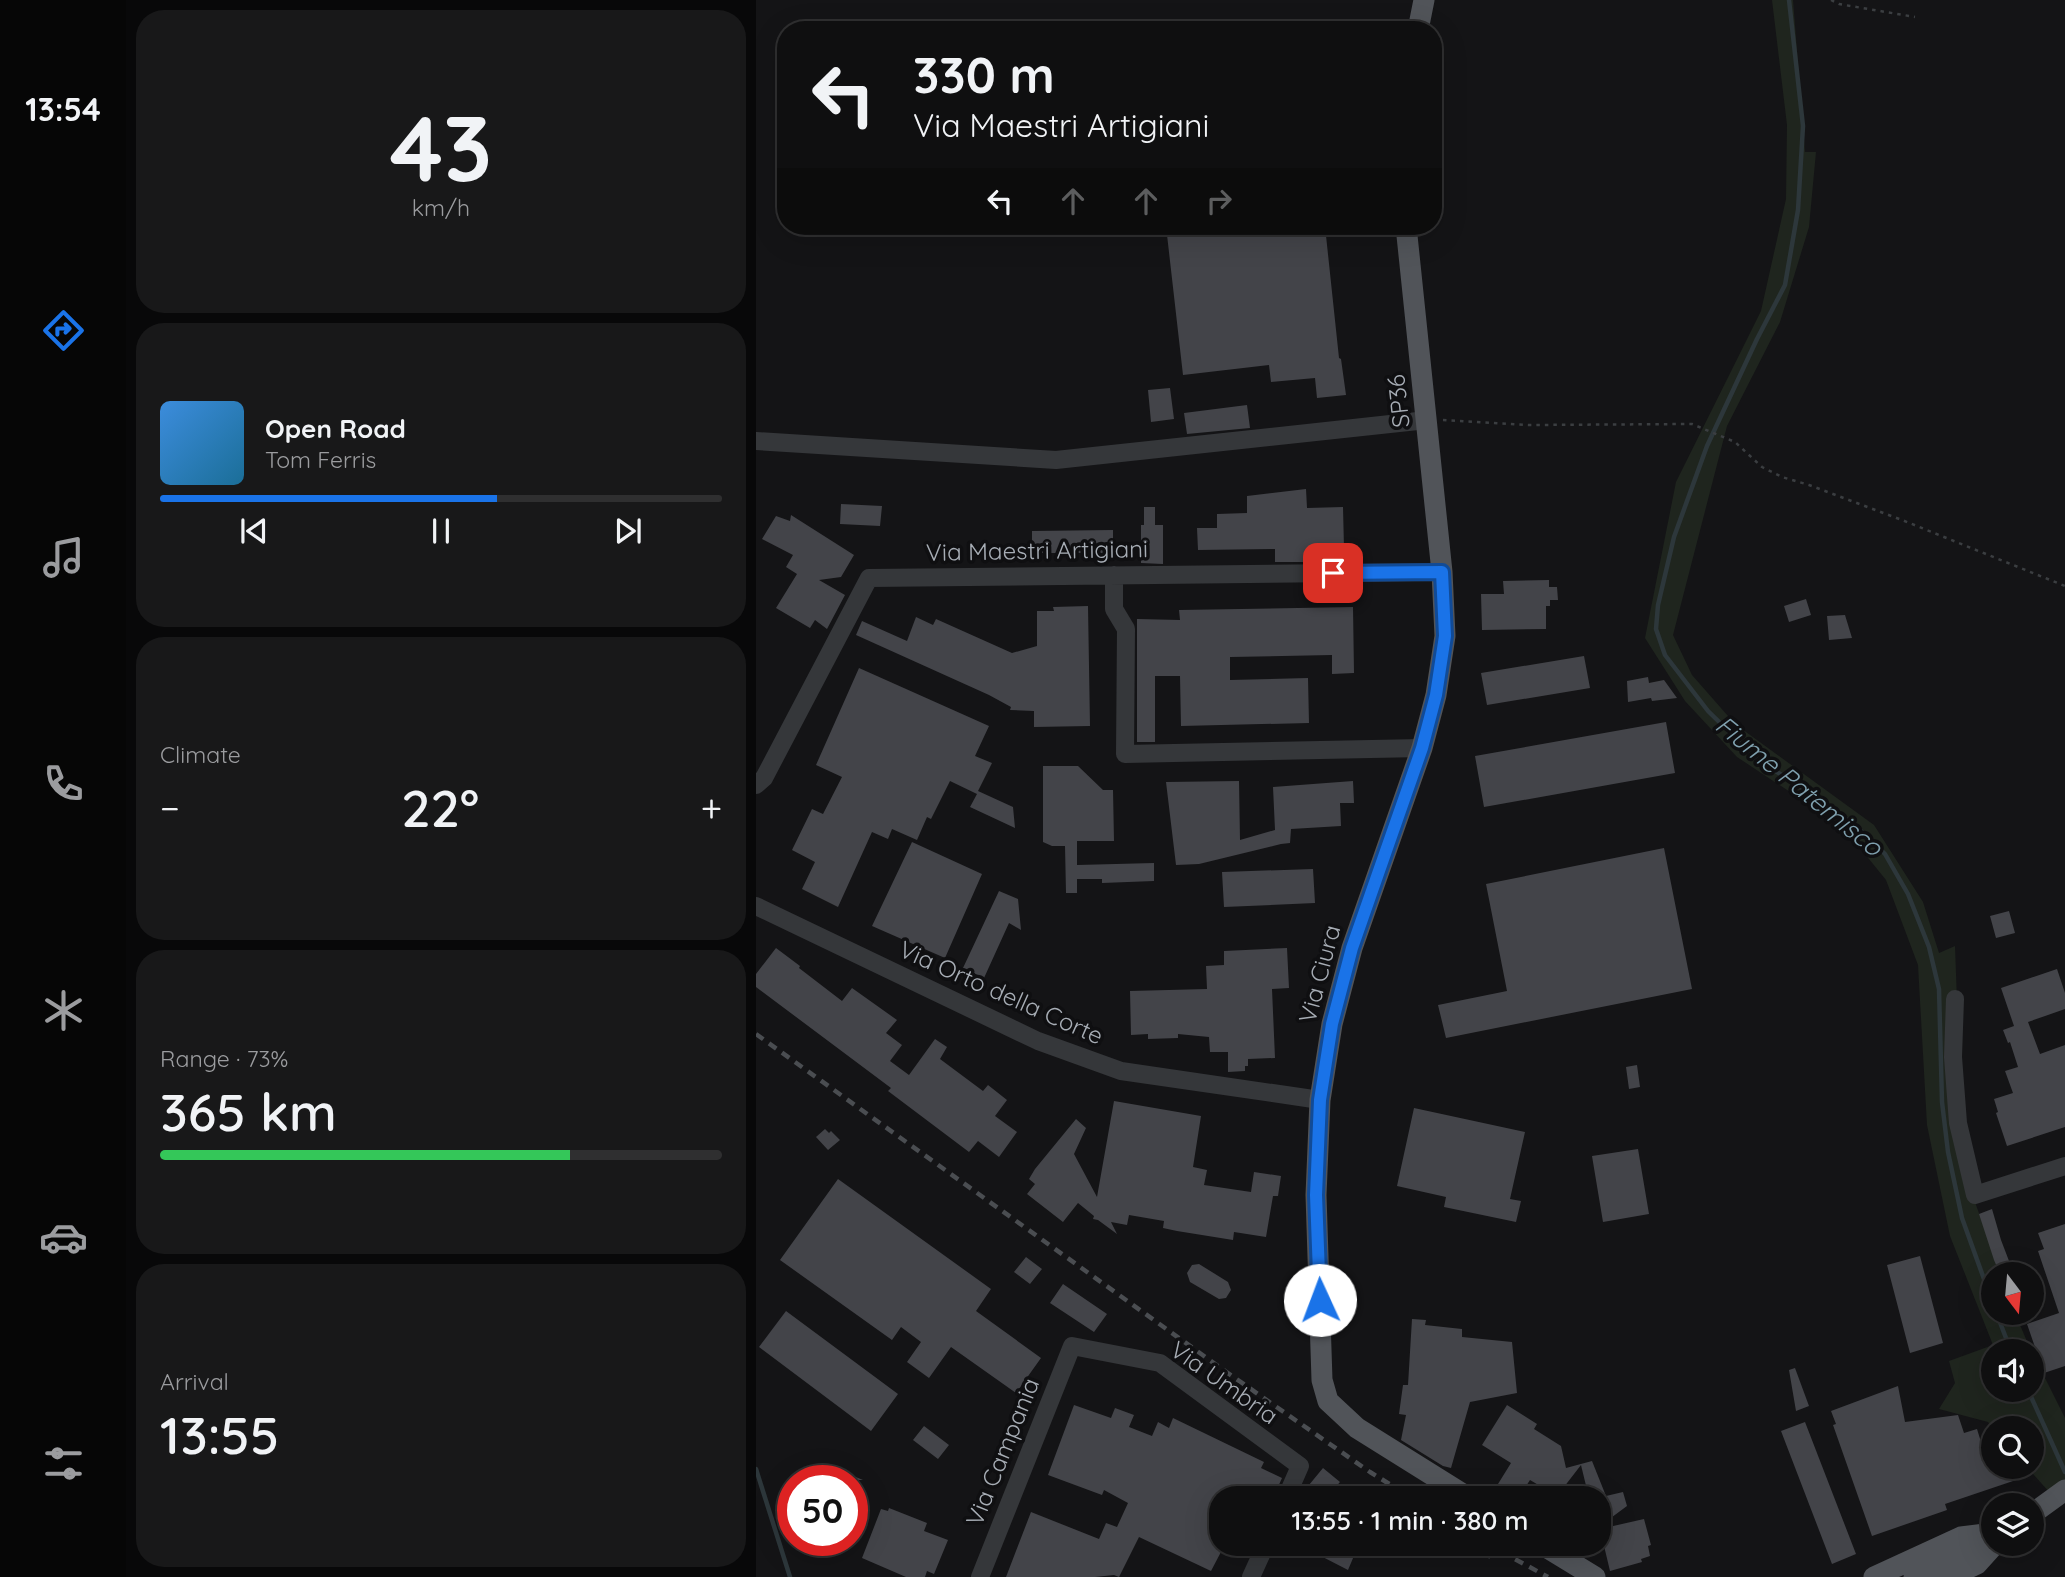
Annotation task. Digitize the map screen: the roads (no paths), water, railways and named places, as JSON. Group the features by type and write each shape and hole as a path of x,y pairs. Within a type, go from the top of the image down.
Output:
{"main road":[{"path":"1420,21 1424,0"},
{"name":"SP36","path":"1407,235 1442,572"},
{"name":"Via Ciura","path":"1442,572 1445,636 1436,695 1422,748 1352,948 1332,1024 1320,1100 1317,1208 1322,1380 1328,1401 1357,1428 1450,1486"},
{"path":"1874,1577 1961,1537 1981,1536"},
{"path":"1914,1577 1981,1541"},
{"path":"1561,1556 1595,1577"},
{"path":"1949,1577 1978,1564 1985,1556"}],"street":[{"path":"756,441 1056,460 1427,419"},
{"name":"Via Maestri Artigiani","path":"756,785 764,778 869,578 1442,572"},
{"path":"1114,575 1114,609 1126,629 1125,754 1422,748"},
{"name":"Via Orto della Corte","path":"756,906 1038,1041 1121,1071 1320,1100"},
{"path":"1955,999 1953,1057 1958,1123 1975,1195 2065,1166"},
{"name":"Via Umbria","path":"1072,1346 1160,1363 1300,1466 1291,1486"},
{"name":"Via Campania","path":"980,1577 1072,1346"},
{"path":"1251,1577 1261,1556"}],"waterway":[{"name":"Fiume Patemisco","path":"1789,0 1803,126 1798,210 1785,285 1707,446 1674,537 1658,605 1656,629 1665,655 1708,711 1758,760 1856,826 1885,854 1908,894 1929,947 1939,989 1942,1102 1948,1152 1962,1218 1981,1271"},
{"name":"Fiume Patemisco","path":"2001,1325 2006,1339"},
{"name":"Fiume Patemisco","path":"2033,1402 2065,1472"},
{"path":"756,1469 790,1577"}],"railway":[{"path":"756,1034 1222,1369 1393,1486"},
{"path":"1489,1556 1496,1560"},
{"path":"1509,1556 1548,1577"}]}
